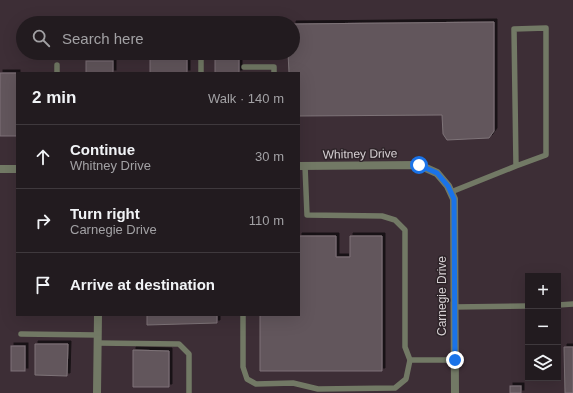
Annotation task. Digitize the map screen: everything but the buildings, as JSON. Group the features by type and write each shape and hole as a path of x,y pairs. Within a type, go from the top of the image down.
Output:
{"street":[{"name":"Whitney Drive","path":"302,166 419,165 437,173 448,186 452,196"},
{"path":"0,169 16,169"},
{"name":"Carnegie Drive","path":"452,196 455,393"},
{"path":"97,393 98,316"}],"lane":[{"path":"452,196 516,166 546,155 546,28 514,29 516,166"},
{"path":"201,60 201,72"},
{"path":"57,64 57,72"},
{"path":"244,67 274,67 274,72"},
{"path":"243,316 243,367 247,379 256,384 293,383 318,389 395,388 406,379 410,360 405,347 405,230 395,220 382,216 307,215 302,166"},
{"path":"561,304 573,304"},
{"path":"454,308 525,306"},
{"path":"21,334 179,344 189,354 188,393"},
{"path":"410,360 455,360"}],"shaded area":[{"path":"0,0 573,0 573,393 0,393"}],"route":[{"path":"419,165 437,173 448,186 454,199 455,360"}]}
